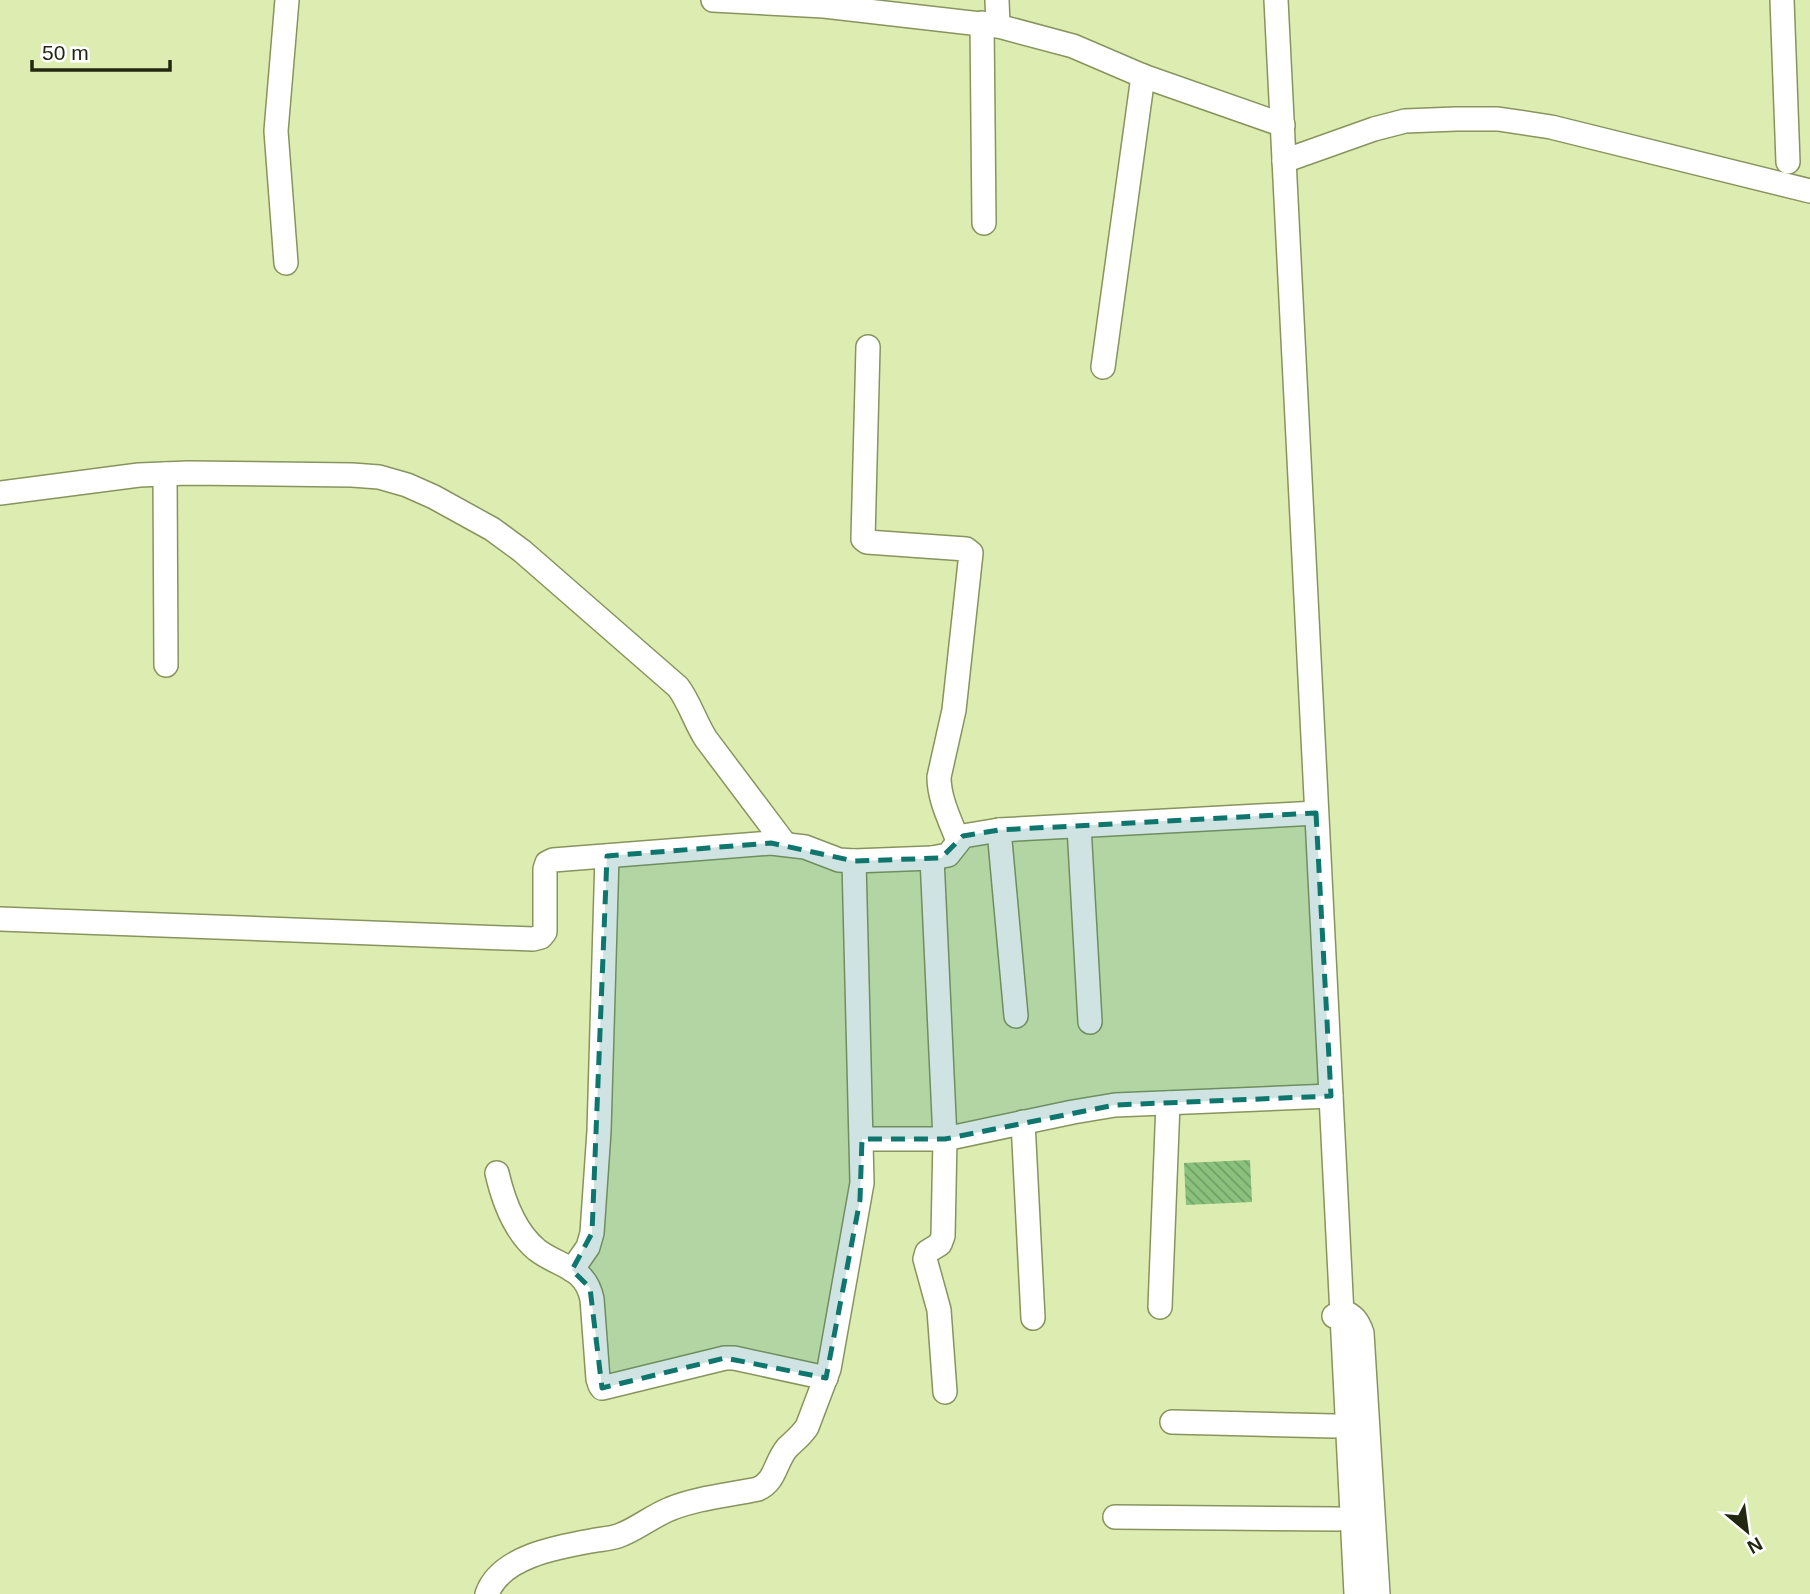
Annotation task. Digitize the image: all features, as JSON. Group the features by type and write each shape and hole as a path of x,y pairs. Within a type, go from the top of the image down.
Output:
{"street":[{"path":"286,262 276,131 287,0"},
{"path":"713,0 824,6 990,24 1073,46 1143,76 1283,125"},
{"path":"984,223 990,24 997,0"},
{"path":"1276,0 1356,1594"},
{"path":"1782,0 1788,162"},
{"path":"1103,368 1143,76"},
{"path":"1284,161 1374,129 1405,121 1497,119 1551,127 1810,191"},
{"path":"868,347 863,538 867,542 967,549 971,553 954,710 939,777 941,796 958,841"},
{"path":"0,493 139,475 217,472 379,478 407,485 435,497 482,523 522,551 678,687 685,696 699,729 785,844"},
{"path":"165,474 166,665"},
{"path":"0,919 533,939 541,937 545,932 545,869 547,863 553,860 771,844 805,847 839,860 932,858 948,855 963,836 971,833 1316,813"},
{"path":"1079,826 1090,1022"},
{"path":"999,830 1016,1016"},
{"path":"572,1270 588,1247 592,1233 599,1131 607,856"},
{"path":"932,858 945,1139 943,1236 940,1244 927,1252 925,1259 939,1310 945,1392"},
{"path":"487,1594 490,1584 499,1573 548,1550 617,1536 671,1508 765,1486 770,1482 782,1455 807,1427 826,1378 862,1183 854,861"},
{"path":"862,1139 945,1139 1115,1105 1331,1096"},
{"path":"1160,1307 1168,1103"},
{"path":"1023,1122 1033,1318"},
{"path":"497,1173 505,1199 524,1236 538,1251 578,1273 590,1288 598,1379 602,1388 725,1358 826,1378"},
{"path":"1342,1311 1334,1316 1329,1329 1342,1594"},
{"path":"1342,1311 1356,1319 1362,1333 1378,1594"},
{"path":"1172,1422 1334,1426"},
{"path":"1115,1517 1338,1519"}],"highlighted area":[{"path":"1316,813 1331,1096 1115,1105 945,1139 862,1139 860,1200 826,1378 725,1358 602,1388 590,1288 572,1270 592,1233 607,856 771,843 854,861 941,858 963,836 999,830"}],"building":[{"path":"1250,1160 1252,1202 1186,1205 1184,1163"}]}
